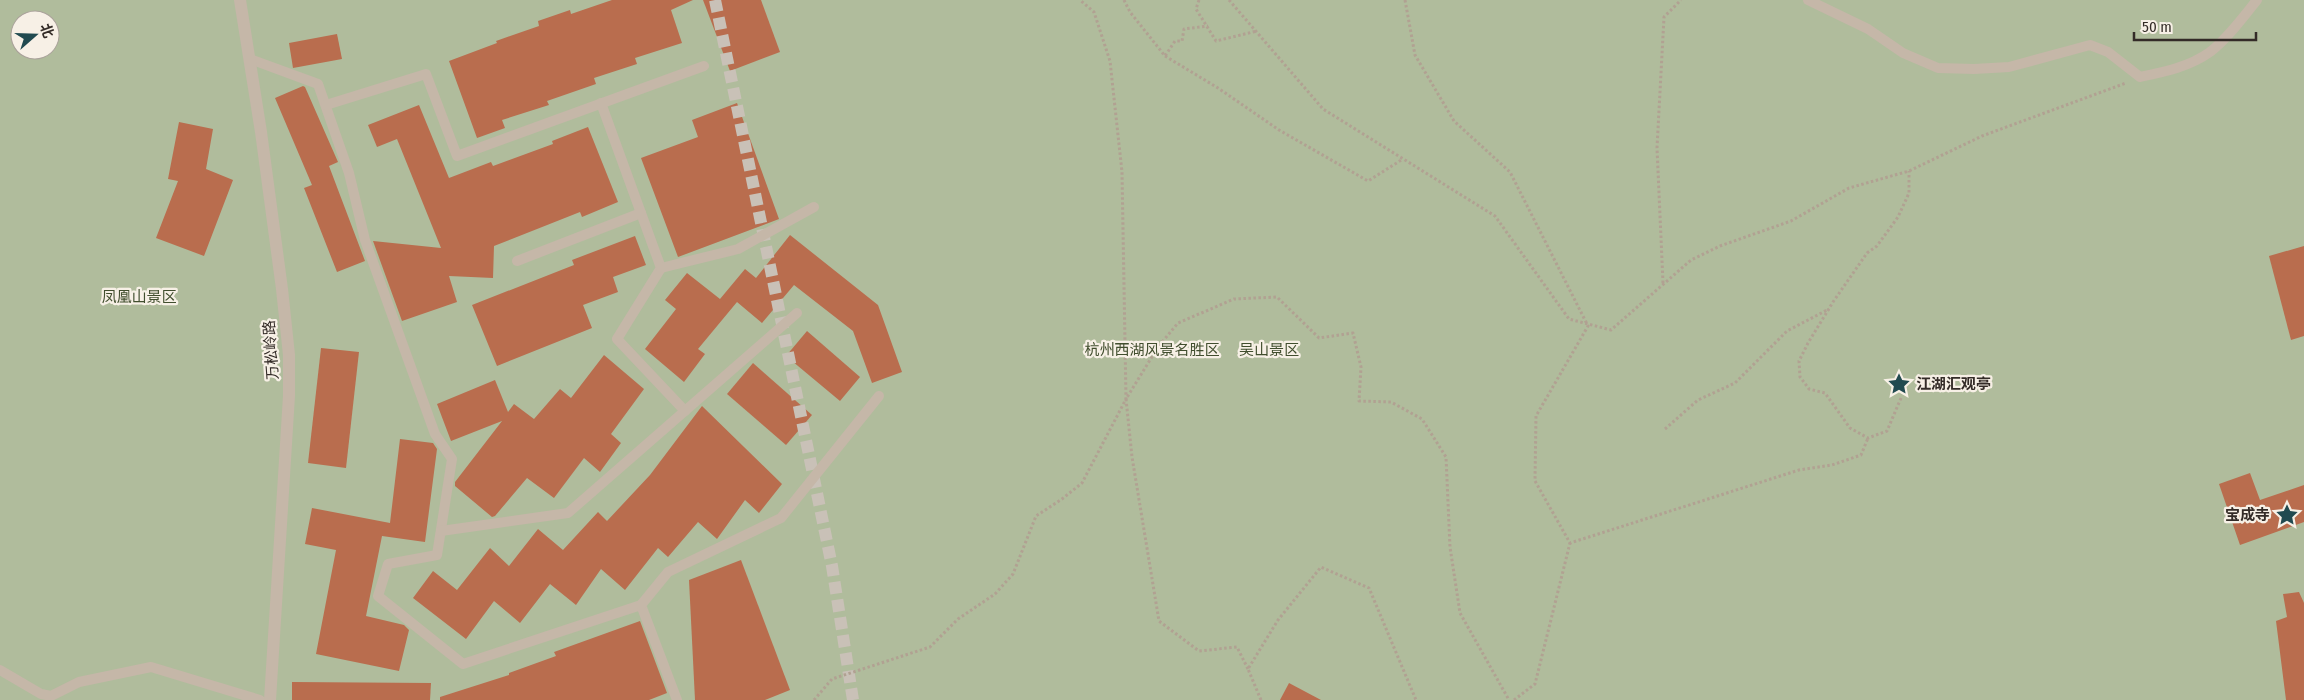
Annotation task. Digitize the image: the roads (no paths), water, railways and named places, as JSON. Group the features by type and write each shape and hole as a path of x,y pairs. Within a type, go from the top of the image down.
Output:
{"street":[{"name":"万松岭路","path":"240,0 264,152 289,355 289,405 270,700"}],"lane":[{"path":"1808,0 1868,29 1903,53 1938,68 1974,69 2009,66 2090,46 2108,52 2140,77 2168,71 2190,63 2210,52 2257,0"},
{"path":"250,59 318,84 349,173 368,250 435,434 452,459 437,554 388,564 378,596 463,664 641,605 668,572 781,518 879,396"},
{"path":"326,105 426,74 457,156 704,66"},
{"path":"601,103 660,268"},
{"path":"685,411 617,339 660,268 738,249 814,207"},
{"path":"517,261 640,213"},
{"path":"441,531 568,513 797,313"},
{"path":"641,605 677,700"},
{"path":"0,670 42,694 51,696 79,682 151,667 260,700"}],"tunnel":[{"path":"715,0 832,566 853,700"}],"place":[{"name":"江湖汇观亭","path":"1899,384"},
{"name":"宝成寺","path":"2287,515"}],"park label":[{"name":"凤凰山景区","path":"139,297"},
{"name":"杭州西湖风景名胜区","path":"1152,350"},
{"name":"吴山景区","path":"1269,350"}]}
